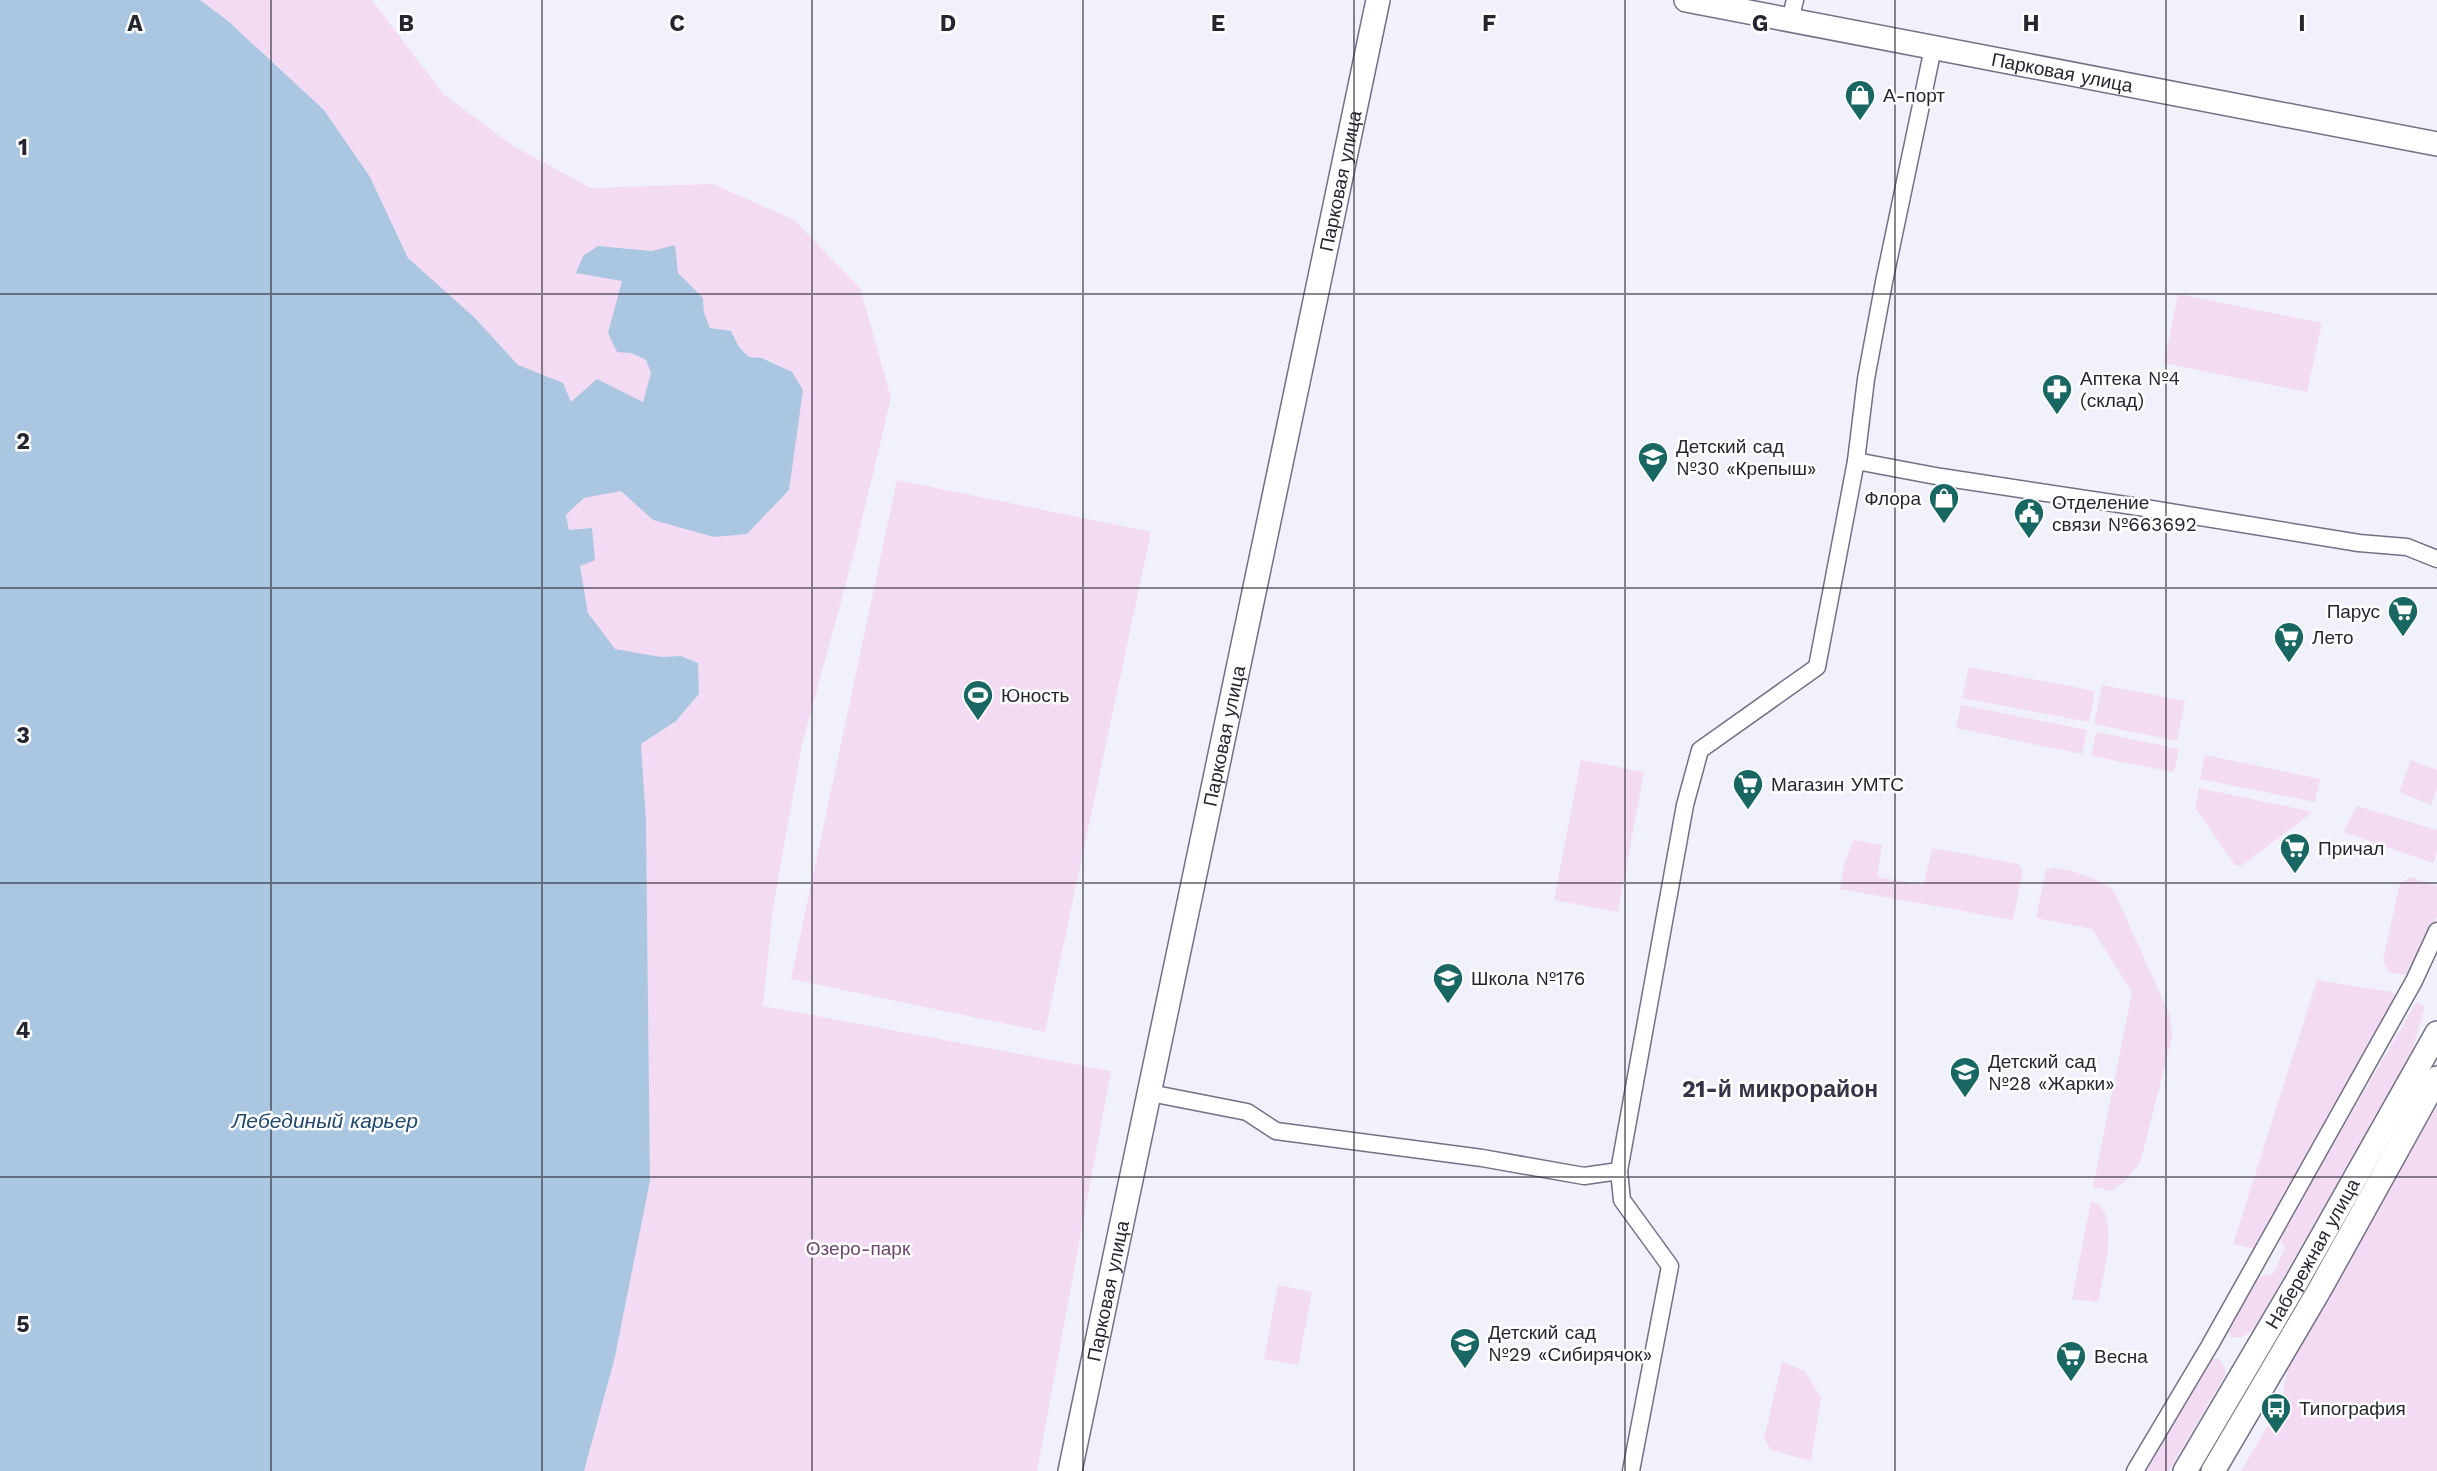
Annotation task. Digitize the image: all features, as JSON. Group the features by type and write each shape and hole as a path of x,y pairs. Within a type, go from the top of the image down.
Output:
{"street":[{"name":"Парковая улица","path":"1070,1471 1378,0"},
{"name":"Парковая улица","path":"1686,0 1792,10 1933,48 2437,145"},
{"path":"1631,1471 1671,1266 1622,1200 1619,1171 1685,805 1700,750 1817,667 1856,461 1866,379 1933,48"},
{"path":"1856,461 1941,477 2360,543 2407,547 2437,559"},
{"path":"2135,1471 2210,1345 2407,993 2437,931"},
{"name":"Набережная улица","path":"2185,1471 2297,1281 2437,1033"},
{"name":"Набережная улица","path":"2213,1471 2320,1289 2437,1078"},
{"path":"1150,1093 1247,1112 1276,1130 1482,1158 1584,1176 1619,1171"}],"green space":[{"name":"Озеро-парк","path":"200,0 372,0 443,94 513,146 591,188 713,184 794,220 860,288 891,398 853,557 802,745 773,908 763,1006 1111,1071 1037,1471 584,1471 615,1357 650,1181 646,821 641,744 676,721 699,694 697,663 681,656 661,657 615,650 588,613 580,566 591,528 569,530 566,515 584,498 621,491 653,520 747,534 789,490 793,452 775,363 763,358 749,357 739,347 731,331 710,328 704,313 703,298 652,251 599,246 622,281 631,353 646,360 651,373 643,403 571,402 518,365 474,317 408,258 370,177 324,110 228,21"},
{"path":"2178,294 2322,323 2307,392 2164,363"},
{"name":"Юность","path":"897,480 1151,532 1045,1032 791,979"},
{"path":"1969,667 2095,691 2089,722 1962,698"},
{"path":"2102,685 2185,701 2177,741 2094,724"},
{"path":"1961,705 2087,730 2082,754 1956,728"},
{"path":"2096,732 2179,749 2174,772 2091,756"},
{"path":"2205,755 2320,779 2315,802 2200,779"},
{"path":"1581,760 1644,772 1618,912 1554,900"},
{"path":"2411,760 2437,770 2437,788 2431,805 2399,792"},
{"path":"2199,788 2313,812 2241,866 2235,865 2195,808"},
{"path":"2357,806 2437,830 2437,850 2433,863 2343,832"},
{"path":"1854,840 1882,845 1877,877 1924,885 1932,848 2018,864 2023,871 2013,920 1840,889 1844,864"},
{"path":"2053,868 2085,875 2114,891 2170,1016 2172,1037 2140,1163 2126,1180 2111,1191 2093,1187 2132,992 2092,929 2036,918 2046,870"},
{"path":"2411,877 2437,886 2437,917 2414,969 2405,975 2392,973 2383,960 2400,883"},
{"path":"2317,980 2392,992 2396,998 2259,1250 2233,1244"},
{"path":"2416,1003 2425,1006 2411,1054 2259,1320 2244,1336 2231,1337 2227,1329 2255,1278 2273,1274 2285,1248 2279,1236"},
{"path":"2437,1106 2437,1471 2241,1471 2281,1403 2288,1365"},
{"path":"2091,1201 2101,1207 2108,1230 2104,1276 2099,1300 2095,1302 2072,1299"},
{"path":"1278,1285 1312,1292 1298,1365 1264,1359"},
{"path":"2217,1358 2226,1371 2224,1377 2169,1471 2142,1471 2210,1359"},
{"path":"1782,1362 1805,1371 1821,1398 1811,1461 1771,1450 1764,1438"}],"water":[{"name":"Лебединый карьер","path":"0,0 200,0 228,21 324,110 370,177 408,258 474,317 518,365 563,383 571,402 597,379 643,402 651,373 646,360 631,353 617,352 608,333 622,281 576,273 583,256 598,246 652,251 675,245 678,273 703,298 704,313 710,328 731,331 739,347 749,357 762,358 792,372 803,390 789,490 747,534 714,537 653,520 621,491 584,498 566,515 569,530 592,528 595,560 580,566 588,613 615,649 661,657 681,656 698,663 699,694 676,721 641,744 646,821 650,1181 615,1357 584,1471 0,1471"}],"place":[{"name":"А-порт","path":"1860,122"},
{"name":"Аптека №4 (склад)","path":"2057,416"},
{"name":"Детский сад №30 «Крепыш»","path":"1653,484"},
{"name":"Флора","path":"1944,525"},
{"name":"Отделение связи №663692","path":"2029,540"},
{"name":"Парус","path":"2403,638"},
{"name":"Лето","path":"2289,664"},
{"name":"Юность","path":"978,722"},
{"name":"Магазин УМТС","path":"1748,811"},
{"name":"Причал","path":"2295,875"},
{"name":"Школа №176","path":"1448,1005"},
{"name":"Детский сад №28 «Жарки»","path":"1965,1099"},
{"name":"Детский сад №29 «Сибирячок»","path":"1465,1370"},
{"name":"Весна","path":"2071,1383"},
{"name":"Типография","path":"2276,1435"}],"district":[{"name":"21-й микрорайон","path":"1780,1089"}]}
